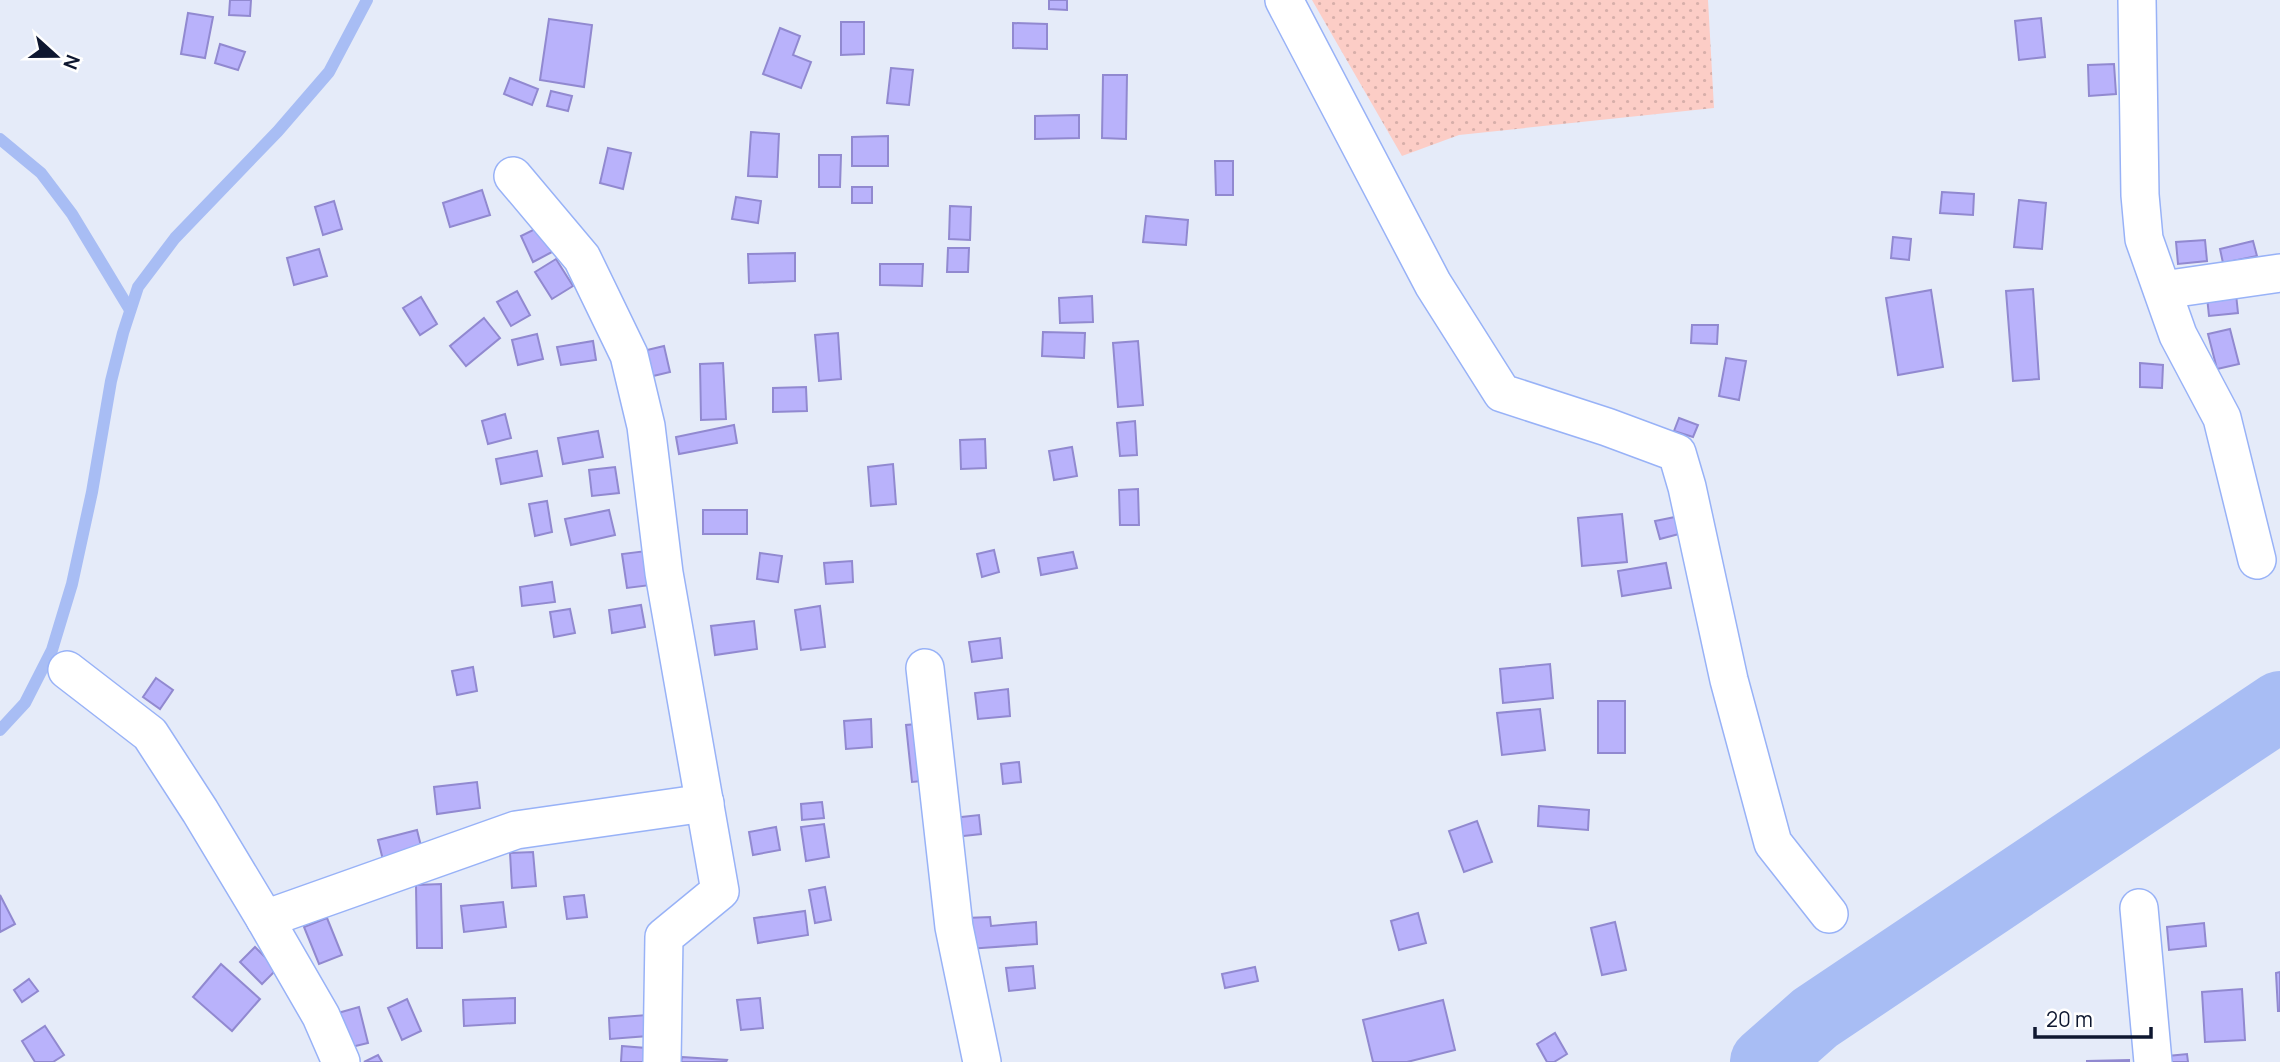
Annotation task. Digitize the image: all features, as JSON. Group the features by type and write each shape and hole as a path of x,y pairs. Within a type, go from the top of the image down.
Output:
{"street":[{"path":"1284,0 1433,284 1502,393 1608,427 1677,453 1687,487 1729,680 1773,842 1829,914"},
{"path":"2137,0 2140,195 2144,239 2178,335 2222,418 2257,559"},
{"path":"513,177 582,258 629,355 646,426 664,573 720,891 664,937 662,1062"},
{"path":"2162,290 2280,273"},
{"path":"925,668 954,927 982,1062"},
{"path":"67,670 150,734 265,919 321,1016 341,1062"},
{"path":"265,919 516,830 705,803"},
{"path":"2139,908 2152,1062"}],"shaded area":[{"path":"1312,0 1708,0 1714,108 1459,135 1402,156"}],"building":[{"path":"230,0 251,0 250,16 229,15"},
{"path":"1049,0 1067,0 1067,10 1049,9"},
{"path":"188,13 213,17 205,58 181,54"},
{"path":"2041,18 2045,57 2019,60 2015,21"},
{"path":"549,19 592,25 584,87 540,80"},
{"path":"841,22 864,22 864,54 841,55"},
{"path":"1013,23 1047,24 1047,49 1013,48"},
{"path":"780,28 800,36 793,55 811,62 801,88 763,74"},
{"path":"220,44 245,52 238,70 215,63"},
{"path":"2114,64 2116,94 2089,96 2088,65"},
{"path":"891,68 913,70 909,105 887,103"},
{"path":"1103,75 1127,75 1126,139 1102,138"},
{"path":"510,78 538,89 532,105 504,94"},
{"path":"551,91 572,96 568,111 547,106"},
{"path":"1079,115 1079,138 1035,139 1035,116"},
{"path":"751,132 779,134 777,177 748,176"},
{"path":"888,136 888,166 852,166 852,137"},
{"path":"608,148 631,153 623,189 600,183"},
{"path":"819,155 841,155 840,187 819,187"},
{"path":"1215,161 1233,161 1233,195 1216,195"},
{"path":"852,187 872,187 872,203 852,203"},
{"path":"482,190 490,215 450,227 443,203"},
{"path":"1942,192 1974,194 1973,215 1940,213"},
{"path":"736,197 761,201 758,223 732,219"},
{"path":"2019,200 2046,203 2042,249 2014,247"},
{"path":"334,201 342,229 323,235 315,207"},
{"path":"950,206 971,207 970,240 949,239"},
{"path":"1146,216 1188,220 1186,245 1143,242"},
{"path":"539,227 552,252 533,262 521,236"},
{"path":"1893,237 1911,239 1909,260 1891,258"},
{"path":"2205,240 2207,261 2178,264 2176,242"},
{"path":"2253,241 2257,256 2223,263 2220,249"},
{"path":"948,248 969,248 968,272 947,272"},
{"path":"319,249 327,276 294,285 287,258"},
{"path":"795,253 795,281 749,283 748,254"},
{"path":"556,259 573,286 552,299 535,272"},
{"path":"880,264 923,264 922,286 880,285"},
{"path":"2033,289 2039,379 2013,381 2006,291"},
{"path":"1931,290 1943,367 1898,375 1886,298"},
{"path":"517,291 530,315 511,326 497,302"},
{"path":"2236,294 2238,313 2209,316 2207,297"},
{"path":"1092,296 1093,322 1060,323 1059,298"},
{"path":"421,297 437,324 420,335 403,308"},
{"path":"484,318 500,338 466,366 450,346"},
{"path":"1692,325 1718,325 1717,344 1691,343"},
{"path":"2230,329 2239,364 2217,369 2208,334"},
{"path":"1043,332 1085,333 1084,358 1042,356"},
{"path":"838,333 841,379 819,381 815,335"},
{"path":"537,334 543,359 518,365 512,340"},
{"path":"593,341 596,360 561,365 557,347"},
{"path":"1138,341 1143,405 1118,407 1113,343"},
{"path":"664,346 670,372 649,377 643,351"},
{"path":"1726,358 1746,361 1739,400 1719,396"},
{"path":"723,363 726,419 701,420 700,364"},
{"path":"2140,363 2163,365 2162,388 2140,387"},
{"path":"806,387 807,411 773,412 773,388"},
{"path":"505,414 511,438 488,444 482,421"},
{"path":"1679,418 1698,425 1693,437 1674,431"},
{"path":"1135,421 1137,455 1120,456 1117,423"},
{"path":"734,425 737,443 679,454 676,437"},
{"path":"598,431 603,457 563,464 558,438"},
{"path":"985,439 986,468 961,469 960,440"},
{"path":"1072,447 1077,476 1054,480 1049,451"},
{"path":"537,451 542,476 501,484 496,459"},
{"path":"893,464 896,504 871,506 868,467"},
{"path":"615,467 619,493 592,496 589,470"},
{"path":"1138,489 1139,525 1120,525 1119,490"},
{"path":"547,501 552,532 535,536 529,504"},
{"path":"609,510 615,535 571,545 565,519"},
{"path":"703,510 747,510 747,534 703,534"},
{"path":"1622,514 1627,562 1582,566 1578,518"},
{"path":"1675,517 1679,534 1660,539 1655,521"},
{"path":"994,550 999,572 982,577 977,554"},
{"path":"646,551 651,585 627,588 622,554"},
{"path":"1073,552 1077,568 1041,575 1038,558"},
{"path":"760,553 782,556 778,582 757,579"},
{"path":"852,561 853,582 826,584 824,563"},
{"path":"1666,563 1671,588 1622,596 1618,571"},
{"path":"552,582 555,602 522,606 520,587"},
{"path":"641,605 645,627 612,633 609,610"},
{"path":"820,606 825,647 801,650 795,610"},
{"path":"570,609 575,633 554,637 550,612"},
{"path":"754,621 757,649 715,655 711,626"},
{"path":"1000,638 1002,658 972,662 969,642"},
{"path":"1550,664 1553,698 1503,703 1500,669"},
{"path":"473,667 477,691 457,695 452,671"},
{"path":"156,678 173,690 160,709 143,697"},
{"path":"1008,689 1010,716 978,719 975,693"},
{"path":"1598,701 1625,701 1625,753 1598,753"},
{"path":"1540,709 1545,750 1502,755 1497,713"},
{"path":"871,719 872,747 846,749 844,721"},
{"path":"927,723 932,780 912,782 906,725"},
{"path":"1019,762 1021,782 1003,784 1001,764"},
{"path":"477,782 480,808 437,814 434,787"},
{"path":"822,802 824,818 802,820 801,804"},
{"path":"1539,806 1589,810 1588,830 1538,826"},
{"path":"979,815 981,834 955,837 953,818"},
{"path":"1477,821 1492,862 1464,872 1449,831"},
{"path":"824,824 829,857 806,861 801,827"},
{"path":"776,827 780,850 753,855 749,832"},
{"path":"417,830 422,850 383,860 378,840"},
{"path":"533,852 536,886 512,888 510,853"},
{"path":"441,884 442,948 417,948 416,885"},
{"path":"825,887 831,920 815,923 809,890"},
{"path":"0,895 15,924 0,932"},
{"path":"584,895 587,917 567,919 564,897"},
{"path":"503,902 506,927 464,932 461,906"},
{"path":"805,911 808,935 758,943 754,918"},
{"path":"1418,913 1426,943 1399,950 1391,921"},
{"path":"990,917 991,926 1036,922 1037,944 968,949 966,918"},
{"path":"327,918 342,955 319,964 304,927"},
{"path":"1615,922 1626,970 1602,975 1591,928"},
{"path":"2204,923 2206,946 2169,950 2167,927"},
{"path":"255,947 277,969 262,984 240,962"},
{"path":"221,964 260,999 232,1031 193,997"},
{"path":"1033,966 1035,988 1009,991 1006,968"},
{"path":"1255,967 1258,981 1225,988 1222,974"},
{"path":"2280,972 2280,1011 2278,1011 2276,973"},
{"path":"29,979 38,991 22,1002 14,990"},
{"path":"2242,989 2245,1040 2205,1042 2202,992"},
{"path":"515,998 515,1023 464,1026 463,1000"},
{"path":"760,998 763,1028 741,1030 737,1000"},
{"path":"407,999 421,1031 402,1040 388,1008"},
{"path":"1443,1000 1455,1050 1407,1062 1373,1062 1363,1020"},
{"path":"359,1007 368,1043 347,1048 338,1013"},
{"path":"647,1015 648,1036 610,1039 609,1018"},
{"path":"45,1026 64,1055 53,1062 35,1062 22,1041"},
{"path":"1555,1033 1567,1054 1554,1062 1547,1062 1537,1044"},
{"path":"622,1046 646,1048 645,1062 621,1062"},
{"path":"2187,1054 2188,1062 2168,1062 2168,1056"},
{"path":"378,1055 382,1062 364,1062"},
{"path":"682,1057 727,1060 681,1062"},
{"path":"2087,1061 2129,1062 2087,1062"}],"waterway":[{"path":"0,730 25,703 52,650 72,584 92,492 111,381 138,287 175,238 278,131 329,72 367,0"},
{"path":"0,139 41,173 72,214 130,310"},
{"path":"1765,1062 1815,1018 2280,706"}]}
